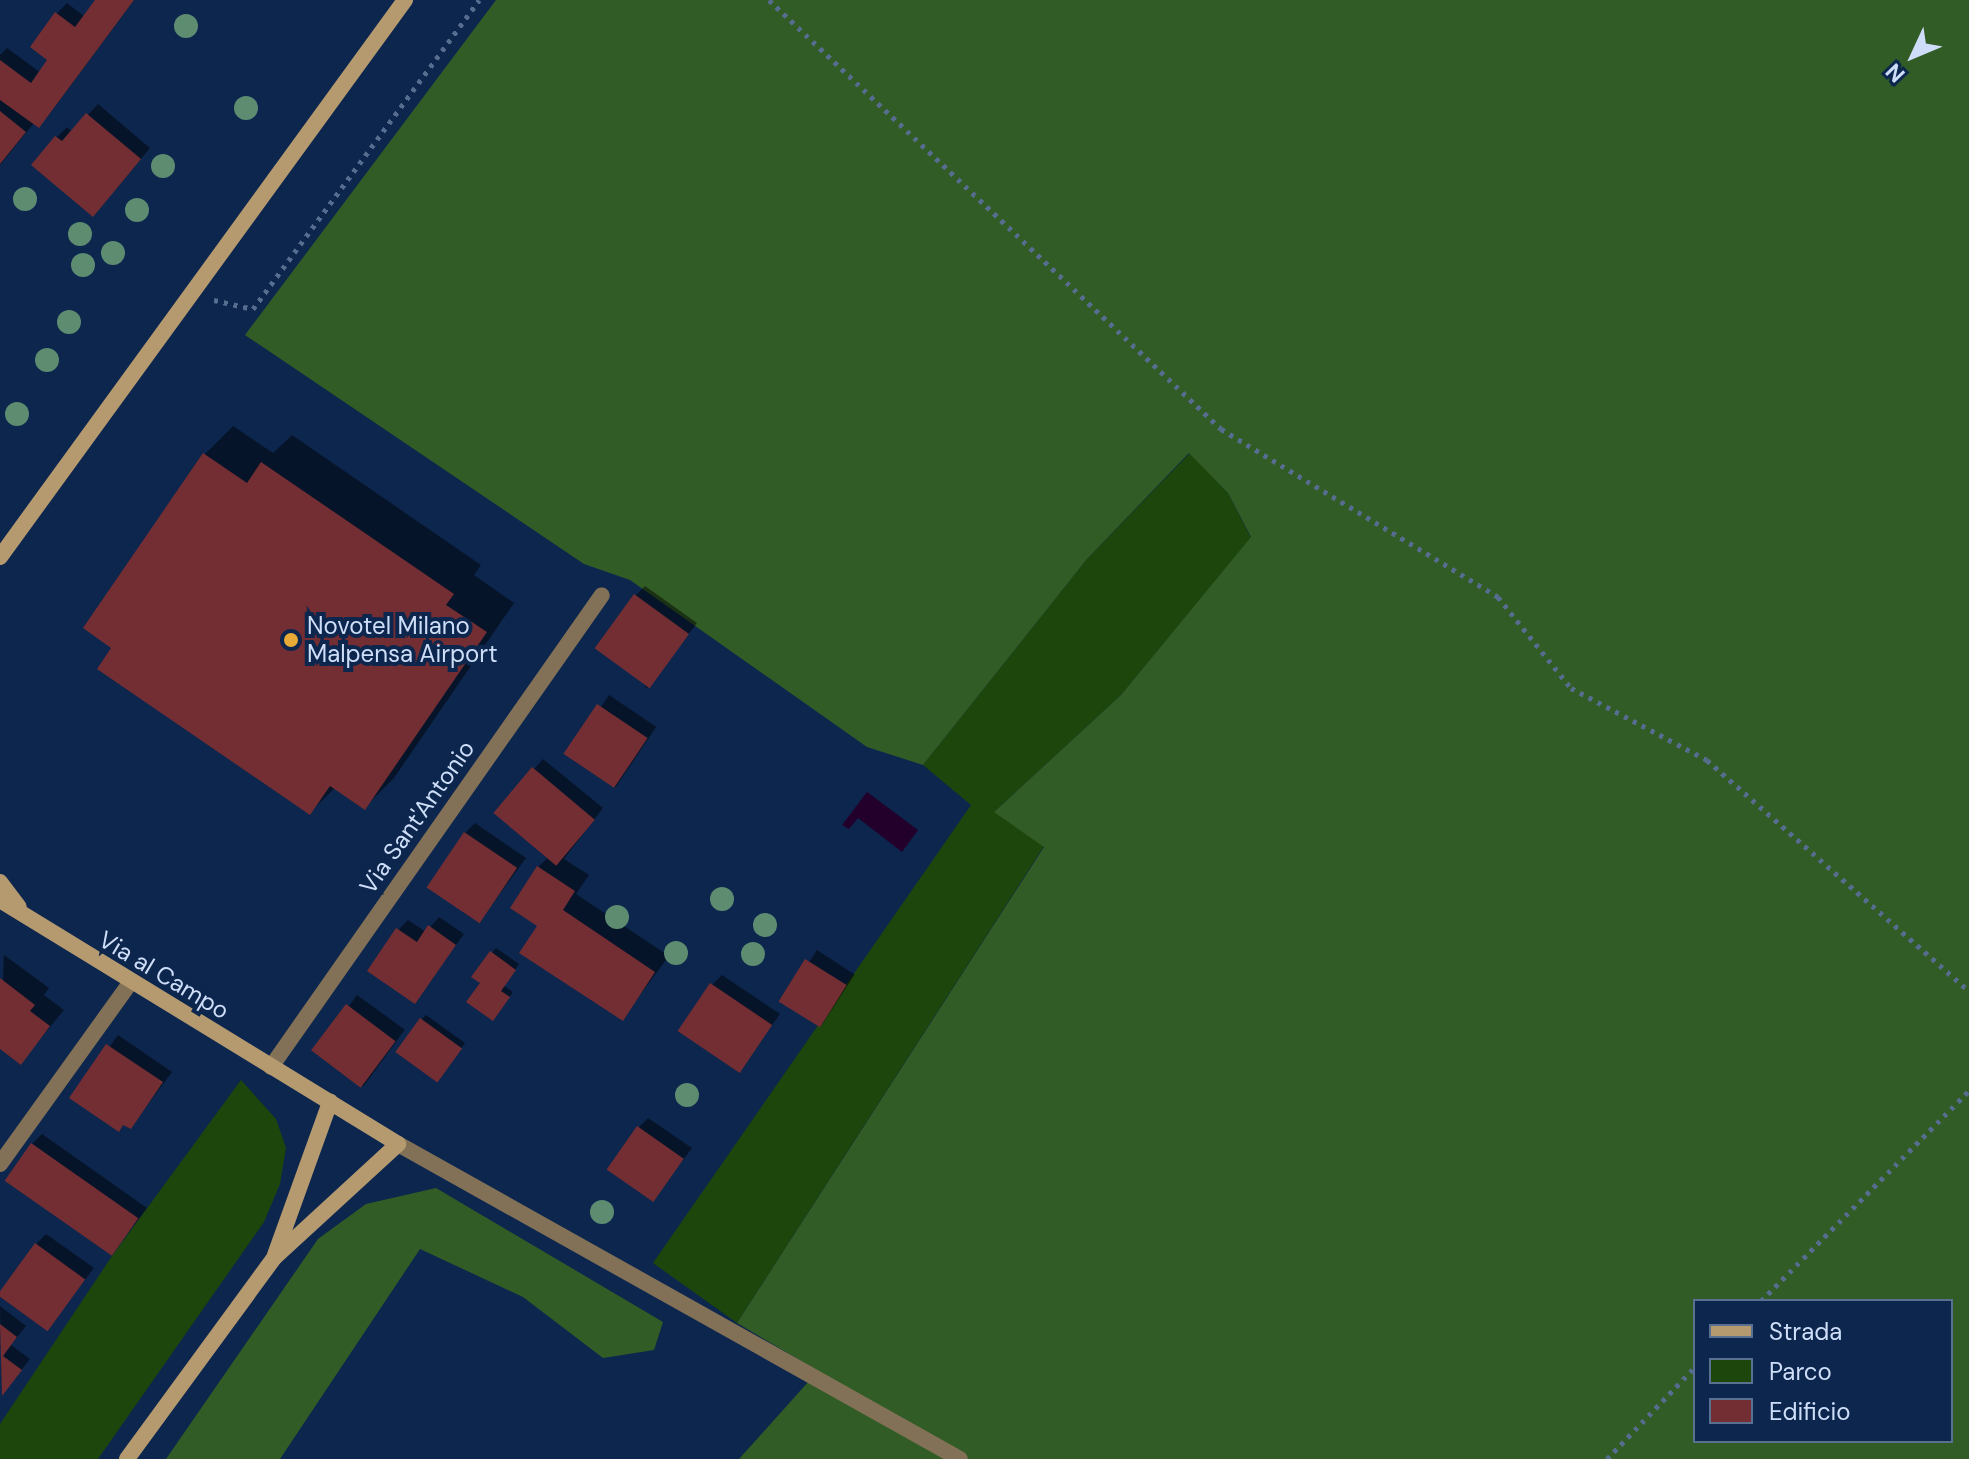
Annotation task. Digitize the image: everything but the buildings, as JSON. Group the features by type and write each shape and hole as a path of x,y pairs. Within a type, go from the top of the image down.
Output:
{"street":[{"path":"0,557 405,0"},
{"name":"Via Sant'Antonio","path":"271,1067 602,595"},
{"name":"Via al Campo","path":"0,882 32,924"},
{"name":"Via al Campo","path":"0,900 32,924 398,1144"},
{"path":"0,1164 130,983"},
{"path":"274,1258 330,1102"},
{"path":"127,1459 274,1258 398,1144 960,1459"}],"path":[{"path":"193,294 253,309 479,0"},
{"path":"769,0 1221,429 1498,597 1571,688 1707,760 1969,991"},
{"path":"1763,1299 1969,1091"},
{"path":"1607,1459 1693,1369"}],"green space":[{"path":"496,0 1969,0 1969,1459 739,1459 818,1371 737,1323 1044,847 994,812 1121,695 1251,537 1228,493 1189,453 1087,559 923,765 867,747 630,580 584,564 245,335"},
{"path":"1190,453 1228,493 1251,538 1121,695 995,811 1044,846 737,1323 653,1263 971,805 923,765 1087,559"},
{"path":"241,1080 276,1119 286,1148 280,1184 264,1222 98,1459 0,1459 0,1424 112,1256"},
{"path":"436,1188 663,1322 654,1350 603,1358 523,1297 420,1249 280,1459 166,1459 318,1239 366,1204"}],"shaded area":[{"path":"867,792 918,830 902,852 858,818 849,829 842,825"}],"place":[{"name":"Novotel Milano Malpensa Airport","path":"291,640"}]}
